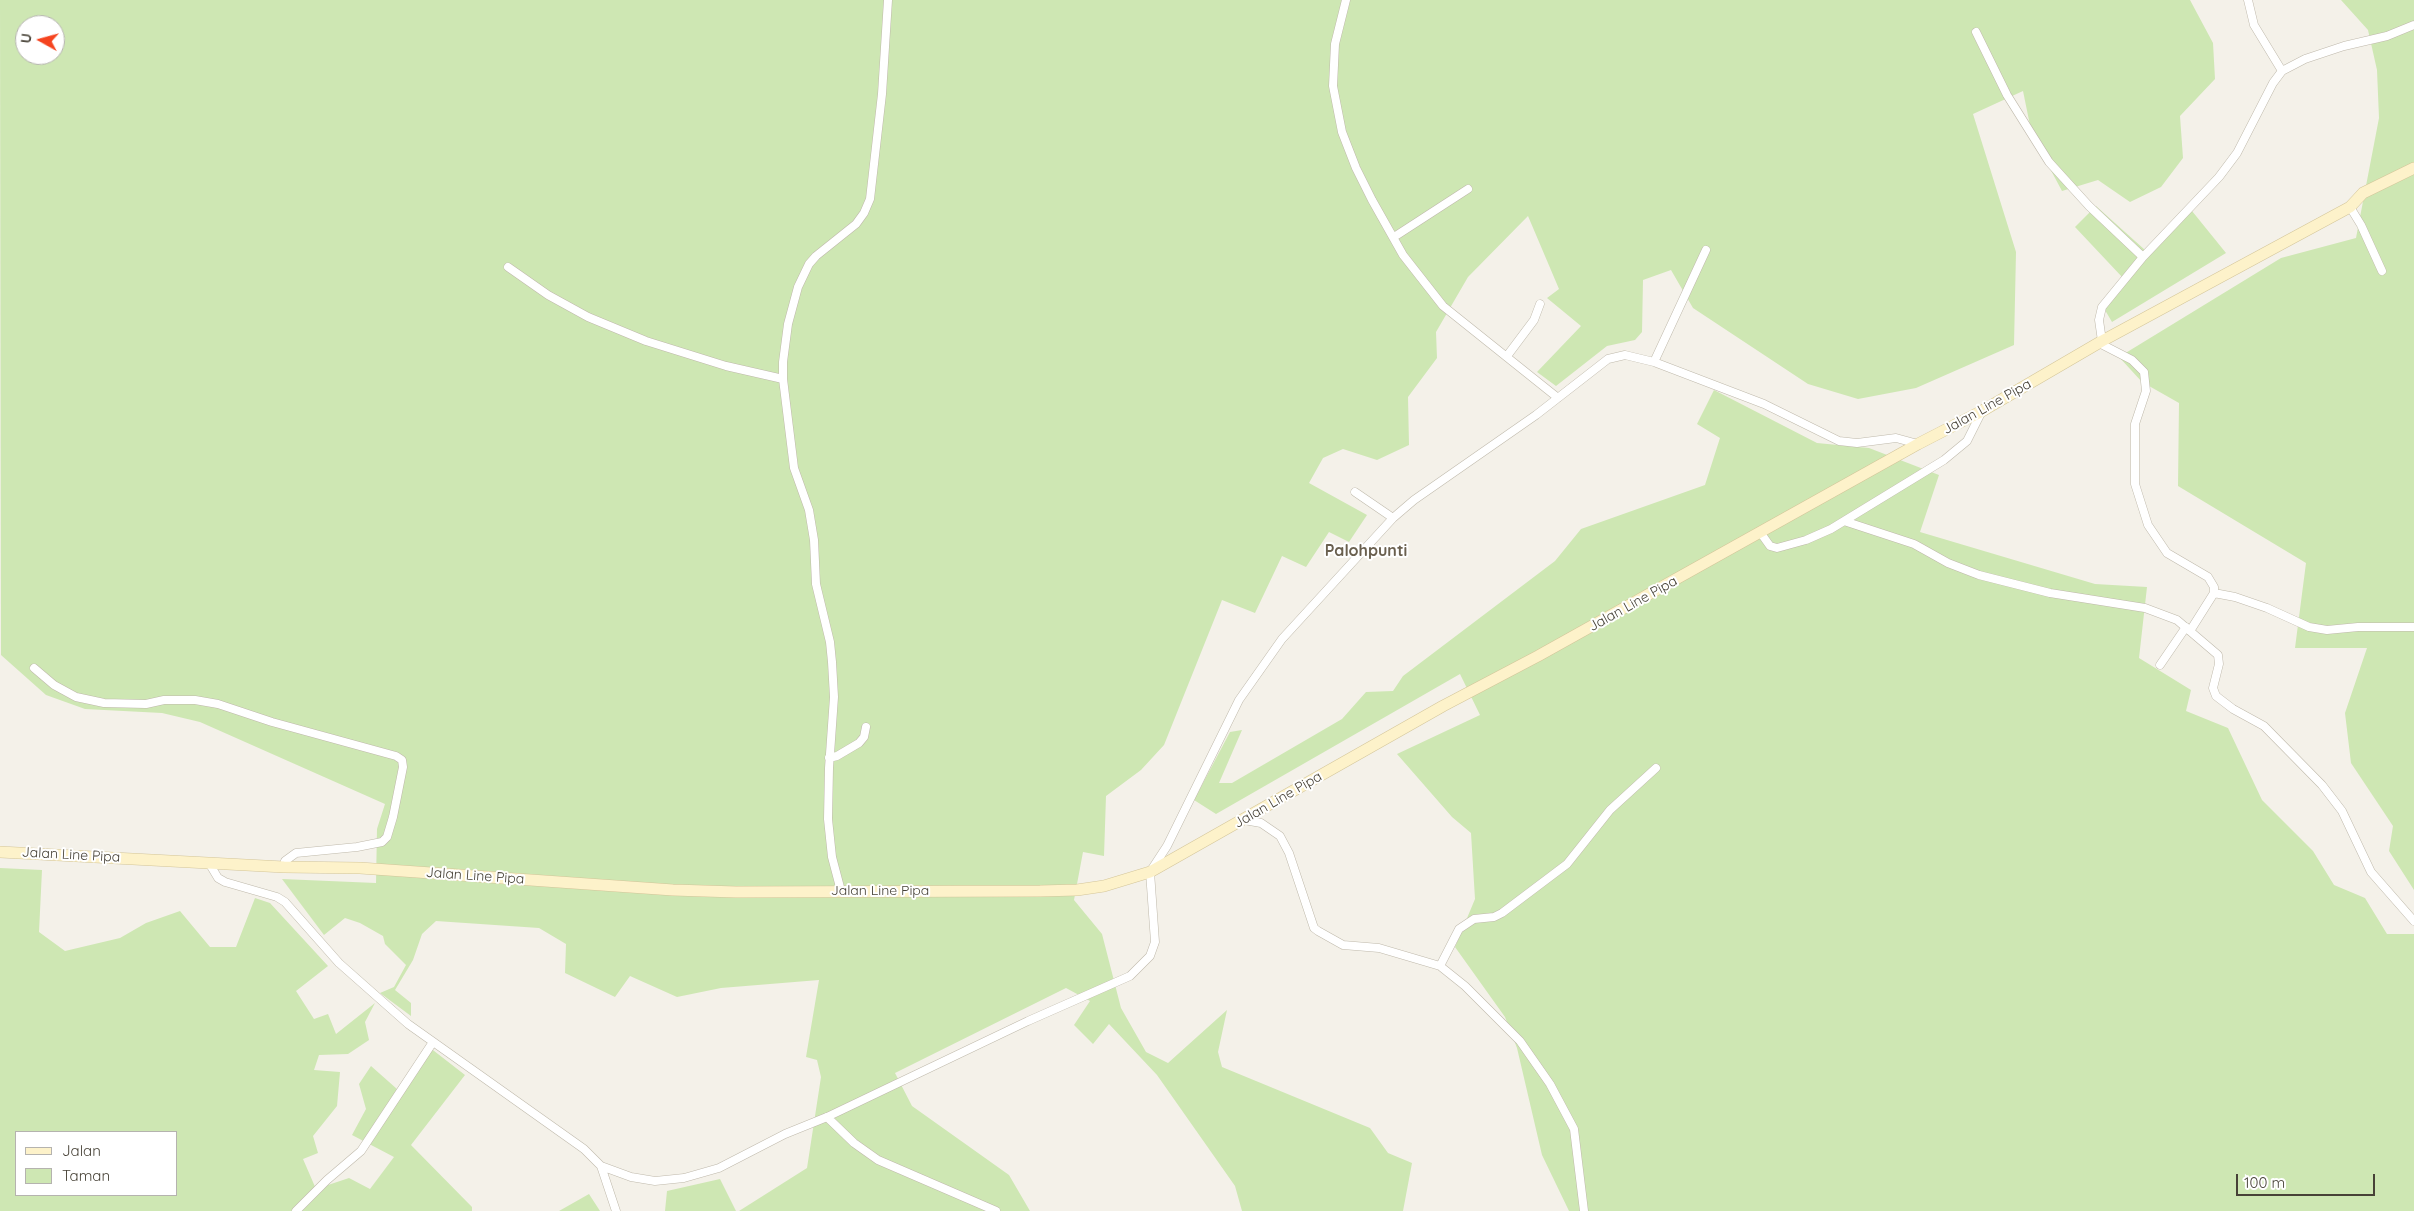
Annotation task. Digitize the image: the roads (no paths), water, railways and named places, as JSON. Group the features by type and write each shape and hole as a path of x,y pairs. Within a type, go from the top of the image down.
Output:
{"main road":[{"name":"Jalan Line Pipa","path":"0,852 284,867 360,868 673,890 736,892 1077,890 1104,886 1150,872 1443,706 1538,656 1918,444 1982,411 2100,342 2350,207 2362,193 2414,168"}],"street":[{"path":"841,891 832,857 828,819 829,758 834,697 830,642 816,584 814,540 809,510 794,468 783,379 788,324 798,286 809,264 816,256 856,224 864,213 870,199 882,94 888,0"},
{"path":"1346,0 1333,64 1336,110 1356,168 1404,255 1443,306 1558,398"},
{"path":"2248,0 2254,25 2282,71"},
{"path":"2160,665 2214,593 2214,587 2208,577 2166,553 2148,525 2135,484 2136,424 2146,391 2144,372 2132,360 2100,342 2099,320 2102,307 2142,257 2219,177 2236,153 2273,83 2282,71 2306,59 2344,46 2387,36 2400,29 2414,25"},
{"path":"1976,32 2014,108 2049,162 2089,206 2142,257"},
{"path":"1394,237 1468,189"},
{"path":"2350,207 2361,225 2382,271"},
{"path":"1654,362 1706,250"},
{"path":"508,267 556,300 646,341 726,366 783,379"},
{"path":"1507,356 1534,320 1540,304"},
{"path":"209,863 218,878 225,882 277,897 285,902 355,979 433,1042 572,1140 601,1166 642,1180 655,1181 684,1178 720,1168 785,1134 827,1117 1028,1021 1130,976 1150,956 1155,942 1150,872 1167,846 1227,722 1248,684 1282,639 1393,518 1414,500 1613,357 1624,354 1654,362 1764,404 1839,441 1857,443 1896,438 1918,444"},
{"path":"1760,532 1770,546 1783,547 1819,535 1944,460 1960,448 1967,441 1982,411"},
{"path":"1355,492 1393,518"},
{"path":"1844,521 1914,544 1948,563 1979,575 2050,593 2155,610 2188,629 2218,655 2219,664 2212,688 2216,696 2233,709 2264,726 2322,785 2342,810 2372,872 2414,921"},
{"path":"2214,593 2235,597 2268,608 2309,627 2328,630 2414,627"},
{"path":"34,668 54,685 76,697 104,703 146,704 164,700 196,700 218,704 272,722 396,756 402,760 403,768 393,816 387,837 382,842 357,847 296,853 285,861 284,867"},
{"path":"829,758 845,752 859,743 864,738 866,728"},
{"path":"1440,966 1459,929 1474,919 1494,917 1502,913 1567,864 1610,810 1656,768"},
{"path":"1242,820 1261,823 1280,836 1289,853 1314,928 1318,932 1343,945 1379,948 1440,966 1465,986 1507,1026 1550,1084 1574,1129 1584,1211"},
{"path":"296,1211 327,1180 361,1151 433,1042"},
{"path":"827,1117 854,1143 878,1160 996,1211"},
{"path":"601,1166 616,1211"}],"district":[{"name":"Palohpunti","path":"1366,551"}]}
